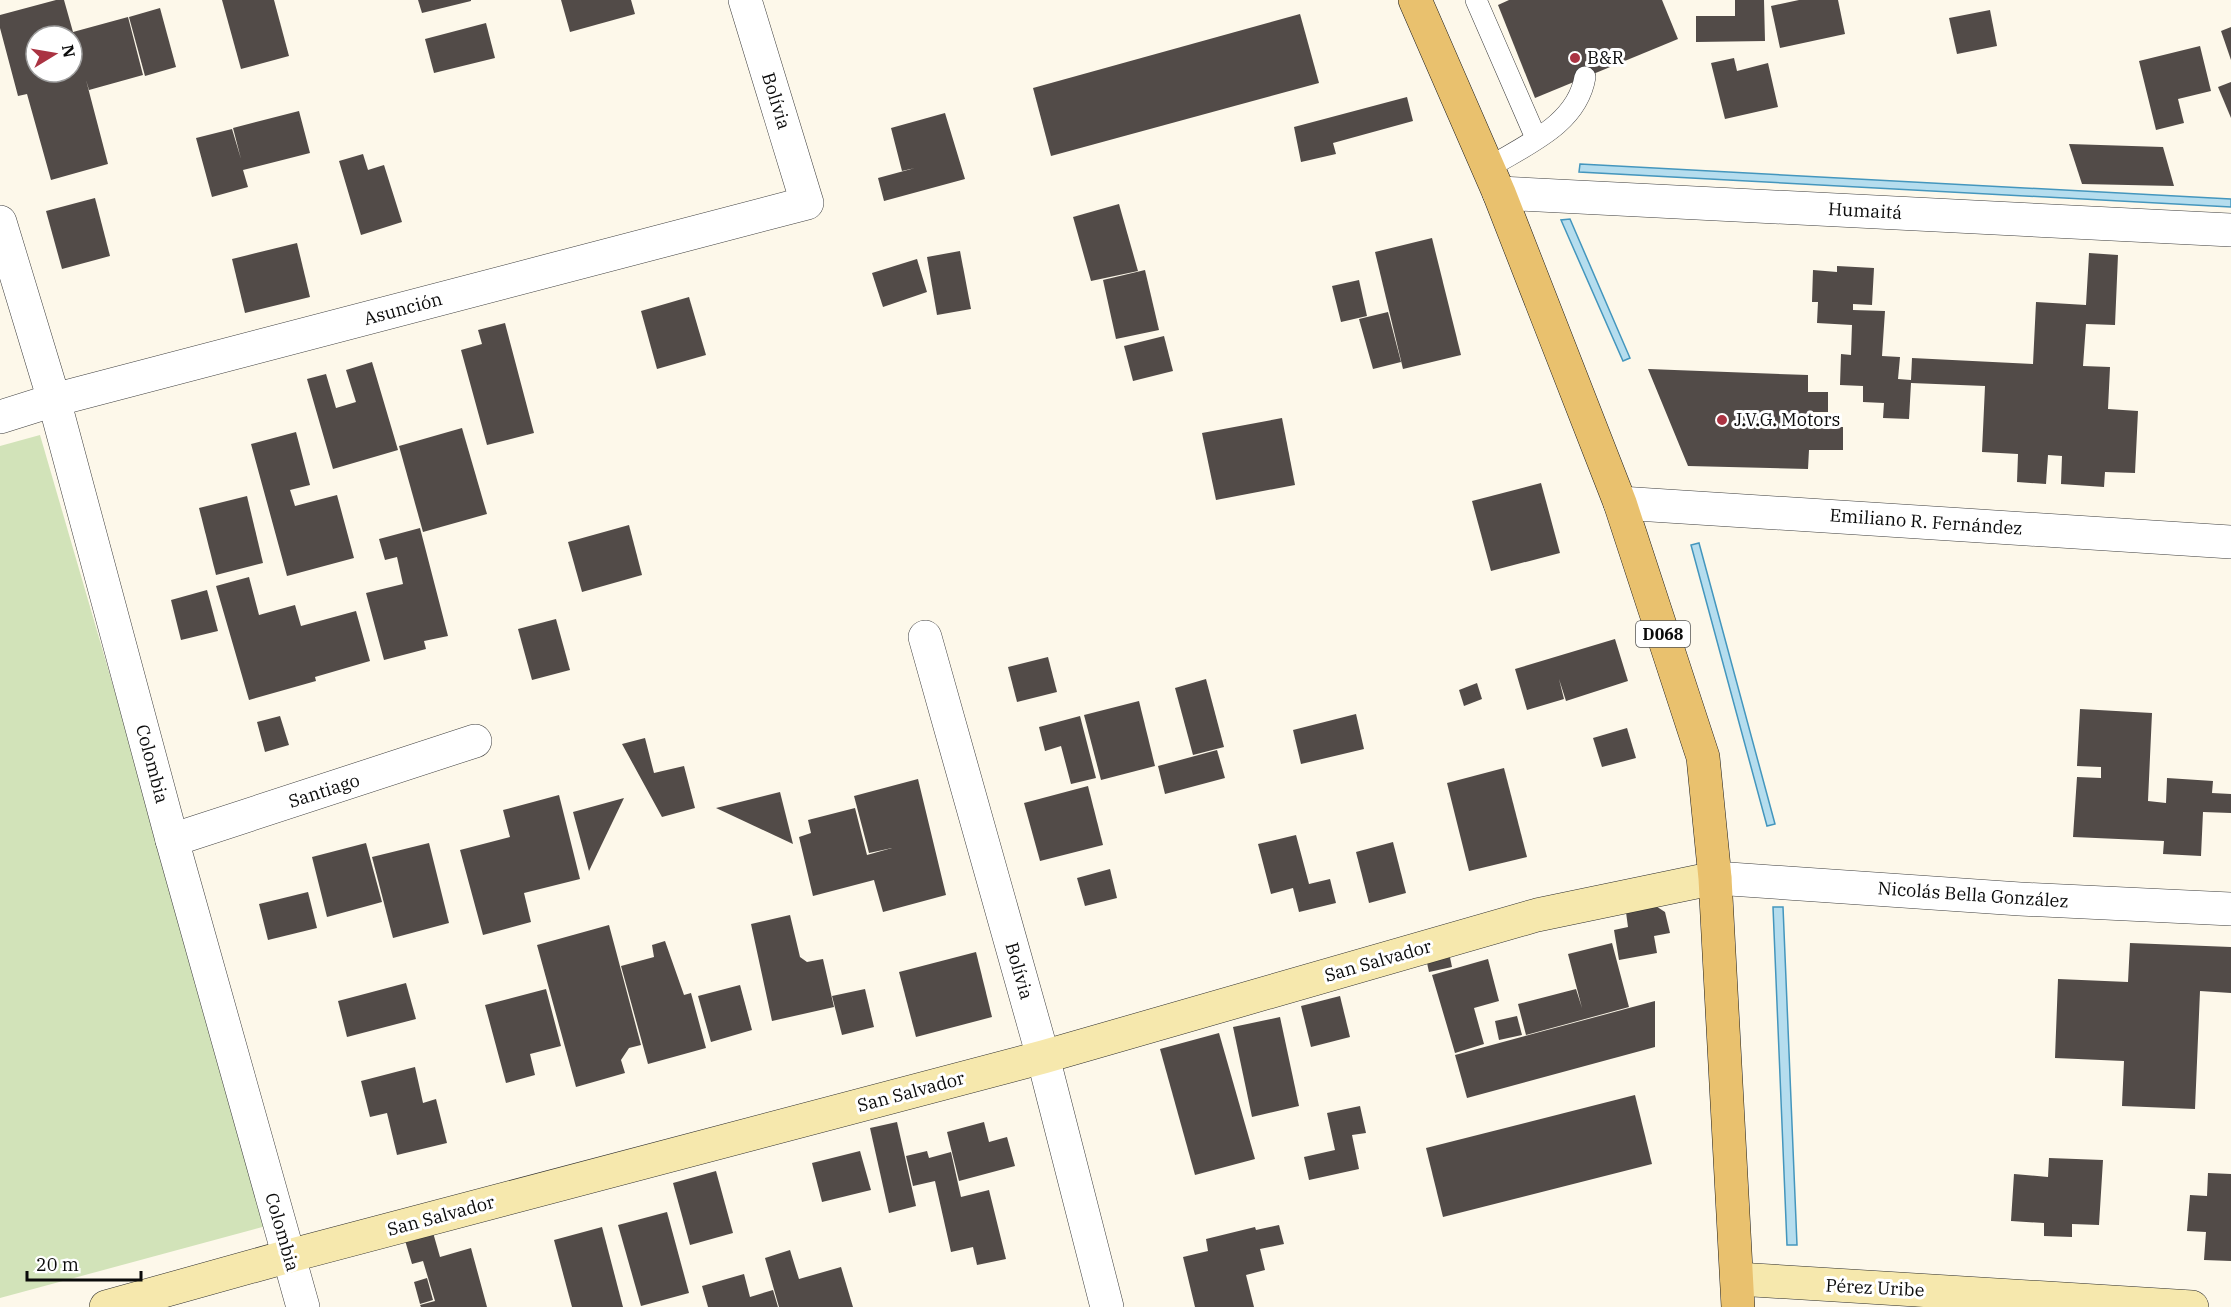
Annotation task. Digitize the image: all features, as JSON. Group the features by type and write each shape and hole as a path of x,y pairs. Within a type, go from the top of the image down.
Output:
{"main road":[{"name":"D068","path":"1415,0 1494,181 1620,503 1703,757 1714,878 1737,1293"}],"street":[{"name":"Bolívia","path":"745,0 807,203"},
{"name":"Humaitá","path":"1494,181 2231,230"},
{"name":"Asunción","path":"0,417 54,400 807,203"},
{"name":"Colombia","path":"0,222 54,400 172,840 303,1307"},
{"name":"Emiliano R. Fernández","path":"1620,503 2231,542"},
{"name":"Bolívia","path":"925,637 1043,1057 1107,1307"},
{"name":"Santiago","path":"172,840 476,741"},
{"name":"Nicolás Bella González","path":"1714,878 2020,899 2231,909"},
{"name":"San Salvador","path":"106,1307 289,1256 1043,1057 1537,915 1714,878"},
{"name":"Pérez Uribe","path":"1737,1293 2192,1307"}],"lane":[{"path":"1476,0 1536,138"},
{"path":"1494,181 1536,138 1557,126 1582,95 1585,77"}],"green space":[{"path":"40,435 270,1225 0,1298 0,446"}],"water":[{"path":"1580,164 2231,199 2231,207 1579,172"},
{"path":"1570,219 1630,358 1623,361 1561,220"},
{"path":"1699,543 1775,824 1767,826 1691,545"},
{"path":"1773,907 1783,907 1797,1245 1787,1245"}],"building":[{"path":"56,0 64,0 71,24 24,24 24,84 84,84 84,29 128,17 143,75 89,90 86,80 108,164 51,180 27,94 18,96 0,28 0,15"},
{"path":"222,0 274,0 289,56 241,69"},
{"path":"418,0 471,0 471,1 422,13"},
{"path":"561,0 631,0 635,14 570,32"},
{"name":"B&R","path":"1509,0 1662,0 1678,39 1535,98 1498,5"},
{"path":"1735,0 1764,0 1765,41 1696,42 1696,16 1735,16"},
{"path":"1799,0 1838,0 1845,34 1780,48 1771,6"},
{"path":"160,8 176,67 145,76 129,17"},
{"path":"1990,10 1997,46 1957,54 1949,18"},
{"path":"1300,14 1319,83 1051,156 1033,88"},
{"path":"486,23 495,58 434,73 425,39"},
{"path":"2231,27 2231,60 2221,31"},
{"path":"2200,46 2211,91 2178,99 2184,123 2156,130 2139,61"},
{"path":"1734,58 1737,71 1768,63 1778,107 1725,119 1711,63"},
{"path":"2231,82 2231,118 2218,87"},
{"path":"1407,97 1413,121 1333,143 1336,154 1301,162 1294,127"},
{"path":"299,111 310,153 243,170 248,187 212,197 196,138 232,129 241,159 233,128"},
{"path":"945,113 965,179 884,201 878,178 915,168 902,171 891,128"},
{"path":"2069,144 2163,147 2174,186 2082,184"},
{"path":"363,154 368,170 384,165 402,222 361,235 339,161"},
{"path":"95,198 110,256 62,269 46,211"},
{"path":"1119,204 1138,271 1091,281 1073,217"},
{"path":"1432,238 1461,355 1403,369 1375,252"},
{"path":"297,243 310,297 245,313 232,259"},
{"path":"960,251 971,309 937,315 927,257"},
{"path":"2089,253 2118,255 2115,325 2086,324 2083,366 2110,367 2108,409 2138,411 2135,473 2105,472 2104,487 2061,484 2062,456 2048,455 2046,484 2017,482 2018,454 1982,452 1985,386 1911,383 1909,419 1883,418 1884,403 1863,402 1863,386 1840,385 1841,354 1851,355 1852,325 1817,323 1818,302 1812,302 1813,270 1837,272 1837,266 1874,268 1872,305 1853,304 1853,310 1885,311 1882,356 1900,357 1898,379 1911,380 1912,358 2033,364 2036,302 2086,305"},
{"path":"917,259 927,292 883,307 872,273"},
{"path":"1145,270 1159,330 1116,339 1103,280"},
{"path":"1359,280 1367,316 1341,322 1332,286"},
{"path":"689,297 706,355 657,369 641,311"},
{"path":"1388,312 1401,362 1373,369 1359,319"},
{"path":"505,323 534,433 487,445 461,350 482,344 478,330"},
{"path":"1164,336 1173,371 1133,381 1124,346"},
{"path":"372,362 398,450 333,469 307,379 326,374 336,408 356,402 346,370"},
{"name":"J.V.G. Motors","path":"1648,369 1808,375 1808,392 1828,392 1828,412 1808,412 1809,427 1843,427 1843,450 1809,450 1808,469 1688,466"},
{"path":"1282,418 1295,485 1216,500 1202,433"},
{"path":"462,428 487,514 423,532 399,446"},
{"path":"296,432 310,485 290,490 295,506 337,495 354,558 287,576 251,444"},
{"path":"1541,483 1560,553 1491,571 1472,501"},
{"path":"247,496 263,563 216,575 199,508"},
{"path":"629,525 642,575 582,592 568,542"},
{"path":"420,528 448,636 424,641 426,649 384,660 366,593 403,584 397,557 385,560 379,539"},
{"path":"249,577 259,615 295,605 301,626 356,611 370,661 315,677 316,681 249,700 216,586"},
{"path":"207,590 218,631 181,640 171,600"},
{"path":"556,619 570,670 532,680 518,629"},
{"path":"1615,639 1628,681 1566,701 1559,679 1564,699 1527,710 1515,669"},
{"path":"1048,657 1057,692 1017,702 1008,667"},
{"path":"1206,679 1224,747 1193,755 1175,688"},
{"path":"1477,683 1482,699 1464,706 1459,690"},
{"path":"1139,701 1155,766 1101,780 1084,715"},
{"path":"2080,709 2152,713 2148,801 2166,803 2167,778 2213,781 2212,793 2231,794 2231,813 2203,812 2201,856 2163,854 2164,841 2073,837 2077,777 2101,778 2101,767 2077,766"},
{"path":"1356,714 1364,749 1301,764 1293,730"},
{"path":"280,716 289,745 265,752 257,722"},
{"path":"1080,716 1096,778 1071,784 1061,746 1045,751 1039,727"},
{"path":"1627,728 1636,758 1602,767 1593,738"},
{"path":"645,738 654,773 684,766 695,808 662,817 622,744"},
{"path":"1217,750 1225,778 1165,794 1158,766"},
{"path":"1504,768 1527,857 1469,871 1447,783"},
{"path":"918,779 946,895 883,912 874,880 813,896 799,837 811,833 808,820 855,808 867,855 892,848 869,853 854,796"},
{"path":"1088,786 1103,845 1040,861 1024,803"},
{"path":"780,792 793,844 716,808"},
{"path":"559,795 580,879 524,893 531,922 483,935 460,850 510,837 503,810"},
{"path":"624,798 589,871 573,812"},
{"path":"1296,835 1309,884 1330,879 1336,903 1299,912 1293,888 1271,894 1258,844"},
{"path":"1393,842 1406,893 1369,903 1356,852"},
{"path":"366,843 382,902 327,917 312,857"},
{"path":"429,843 449,923 393,938 372,857"},
{"path":"1110,869 1117,898 1085,906 1077,878"},
{"path":"308,892 317,928 268,940 259,904"},
{"path":"1648,901 1665,912 1670,933 1654,936 1657,953 1619,960 1614,930 1628,927 1625,905"},
{"path":"790,915 800,957 807,962 823,959 834,1007 772,1021 751,924"},
{"path":"609,925 641,1045 629,1048 621,1060 625,1073 576,1087 537,945"},
{"path":"665,941 684,995 691,993 706,1048 648,1064 621,966 654,957 652,945"},
{"path":"1612,943 1629,1007 1526,1035 1518,1004 1576,989 1582,1008 1568,954"},
{"path":"2130,943 2231,947 2231,993 2200,991 2195,1109 2122,1106 2124,1061 2055,1058 2058,979 2128,982"},
{"path":"1448,948 1452,967 1429,972 1425,954"},
{"path":"976,952 992,1017 916,1037 899,972"},
{"path":"1488,959 1499,1001 1474,1008 1484,1044 1455,1053 1432,975"},
{"path":"406,983 416,1019 347,1037 338,1001"},
{"path":"740,985 752,1030 711,1042 698,996"},
{"path":"546,989 561,1046 530,1054 535,1075 506,1083 485,1005"},
{"path":"865,989 874,1027 842,1035 832,996"},
{"path":"1340,996 1350,1037 1311,1047 1301,1006"},
{"path":"1655,1001 1655,1047 1467,1098 1455,1055"},
{"path":"1517,1016 1522,1035 1499,1040 1495,1021"},
{"path":"1280,1017 1299,1106 1252,1117 1233,1027"},
{"path":"1219,1033 1255,1159 1195,1175 1160,1049"},
{"path":"415,1067 423,1103 436,1099 447,1143 397,1155 387,1113 370,1117 361,1081"},
{"path":"1635,1095 1652,1164 1443,1217 1426,1148"},
{"path":"1360,1106 1366,1133 1352,1135 1359,1169 1309,1180 1304,1157 1335,1150 1327,1113"},
{"path":"897,1122 916,1206 889,1213 870,1128"},
{"path":"984,1122 989,1142 1007,1137 1015,1166 959,1181 947,1132"},
{"path":"860,1151 871,1190 822,1202 812,1163"},
{"path":"927,1151 929,1158 951,1152 961,1197 989,1190 1006,1259 977,1265 973,1247 951,1252 935,1181 913,1186 906,1156"},
{"path":"2049,1158 2103,1160 2099,1225 2072,1224 2072,1237 2044,1236 2044,1223 2011,1221 2014,1174 2048,1177"},
{"path":"716,1171 733,1233 690,1245 673,1183"},
{"path":"2208,1173 2231,1174 2231,1261 2204,1260 2206,1232 2187,1231 2190,1195 2207,1196"},
{"path":"667,1212 689,1293 641,1306 618,1225"},
{"path":"1279,1225 1284,1244 1260,1249 1265,1270 1246,1275 1254,1307 1195,1307 1183,1257 1208,1251 1206,1239 1255,1227 1256,1230"},
{"path":"602,1227 623,1307 572,1307 554,1240"},
{"path":"432,1229 440,1257 471,1248 487,1307 421,1307 420,1305 435,1301 423,1261 412,1264 404,1237"},
{"path":"790,1250 799,1279 841,1267 853,1307 779,1307 765,1258"},
{"path":"744,1274 750,1297 773,1290 778,1307 708,1307 702,1286"},
{"path":"427,1278 433,1300 420,1304 414,1282"}],"place":[{"name":"B&R","path":"1575,58"},
{"name":"J.V.G. Motors","path":"1722,420"}]}
